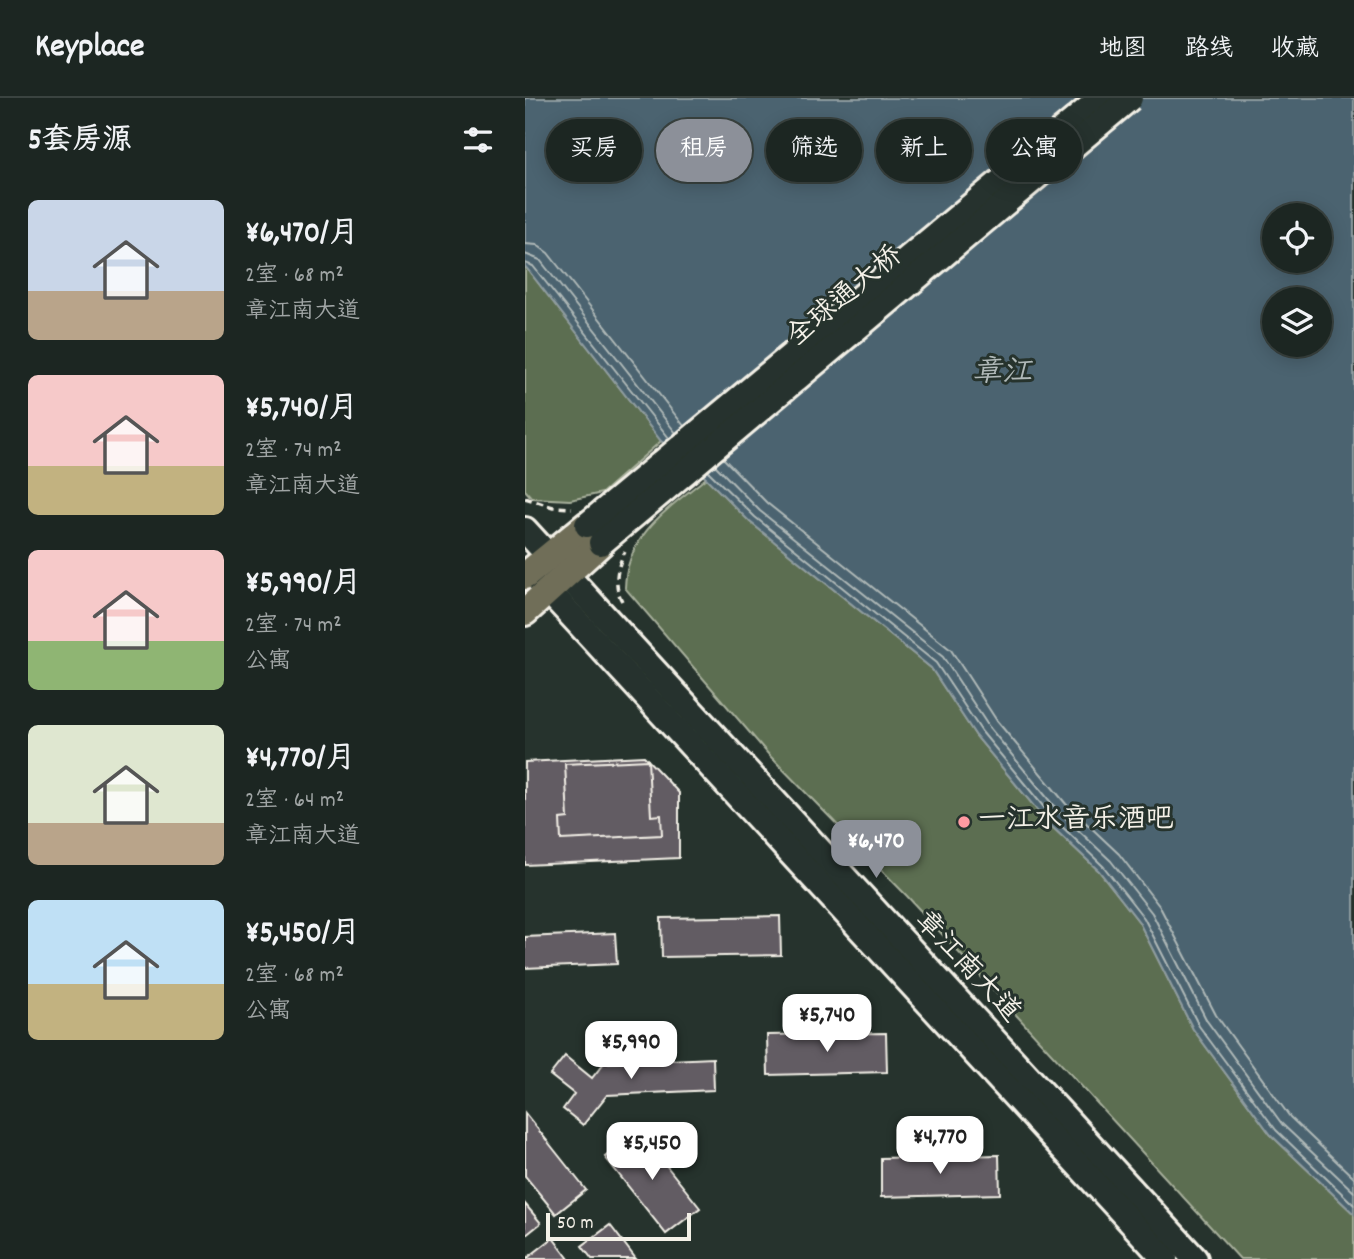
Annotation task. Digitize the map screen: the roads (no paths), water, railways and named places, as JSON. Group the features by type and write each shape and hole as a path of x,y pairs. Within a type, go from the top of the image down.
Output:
{"main road":[{"name":"全球通大桥","path":"589,525 1101,98"},
{"name":"全球通大桥","path":"589,525 1130,98"},
{"path":"525,612 540,572 589,525"},
{"name":"章江南大道","path":"525,530 540,572 1165,1259"},
{"name":"章江南大道","path":"540,572 1195,1259"}],"water":[{"name":"章江","path":"525,98 1354,98 1354,1214 1271,1135 1193,1029 1139,922 1099,871 1047,822 976,736 931,668 750,522 706,478 661,441 525,266"}],"place":[{"name":"一江水音乐酒吧","path":"964,822"}]}
